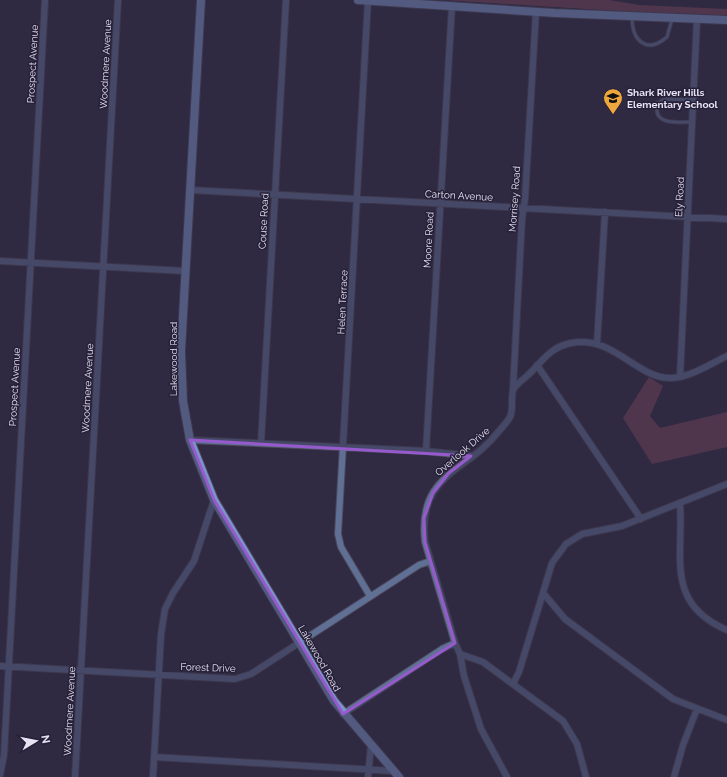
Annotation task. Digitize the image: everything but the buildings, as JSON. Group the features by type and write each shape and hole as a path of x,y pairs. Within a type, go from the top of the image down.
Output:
{"street":[{"name":"Prospect Avenue","path":"0,775 4,755 45,0"},
{"name":"Woodmere Avenue","path":"76,777 118,0"},
{"name":"Lakewood Road","path":"201,0 185,271 181,379 183,401 190,440 214,500 343,714 396,774"},
{"name":"Couse Road","path":"261,443 286,0"},
{"path":"358,0 632,17 727,20"},
{"name":"Helen Terrace","path":"368,0 339,542 370,596"},
{"name":"Moore Road","path":"426,451 452,5"},
{"name":"Morrisey Road","path":"513,389 536,11"},
{"name":"Ely Road","path":"680,377 697,19"},
{"name":"Carton Avenue","path":"190,190 727,219"},
{"path":"597,344 605,212"},
{"path":"0,261 185,271"},
{"path":"513,389 545,356 562,346 579,342 597,344 607,348 658,377 680,377 727,356"},
{"path":"537,365 641,519"},
{"name":"Overlook Drive","path":"507,777 481,729 464,676 460,654 455,643 430,561 424,532 428,505 440,482 449,473 489,442 510,417 513,389"},
{"path":"190,440 426,451 471,456"},
{"path":"513,684 519,672 536,612 544,594 552,563 566,544 582,534 614,529 727,484"},
{"path":"153,777 161,634 165,609 173,592 194,561 214,500"},
{"path":"680,503 679,560 682,582 688,596 702,615 713,623 727,630"},
{"name":"Forest Drive","path":"0,666 235,679 243,678 300,643 419,565 430,561"},
{"path":"544,594 556,611 592,640 673,699 727,720"},
{"path":"343,714 442,649 455,643"},
{"path":"460,654 478,659 566,725 577,744 586,777"},
{"path":"674,777 683,745 697,709"},
{"path":"368,777 371,745"},
{"path":"154,757 369,769 396,774"}],"lane":[{"path":"632,17 632,31 635,36 645,44 657,43 667,37 672,19"},
{"path":"693,122 662,120 656,111 658,103 664,99 694,100"}],"highlighted area":[{"path":"190,440 471,456 449,473 433,493 424,518 425,542 455,643 343,714 214,500"}],"shaded area":[{"path":"444,0 609,0 639,5 727,9 727,18"},
{"path":"649,377 663,386 650,416 660,428 727,412 727,447 652,464 623,418"}],"place":[{"name":"Shark River Hills Elementary School","path":"613,115"}]}
